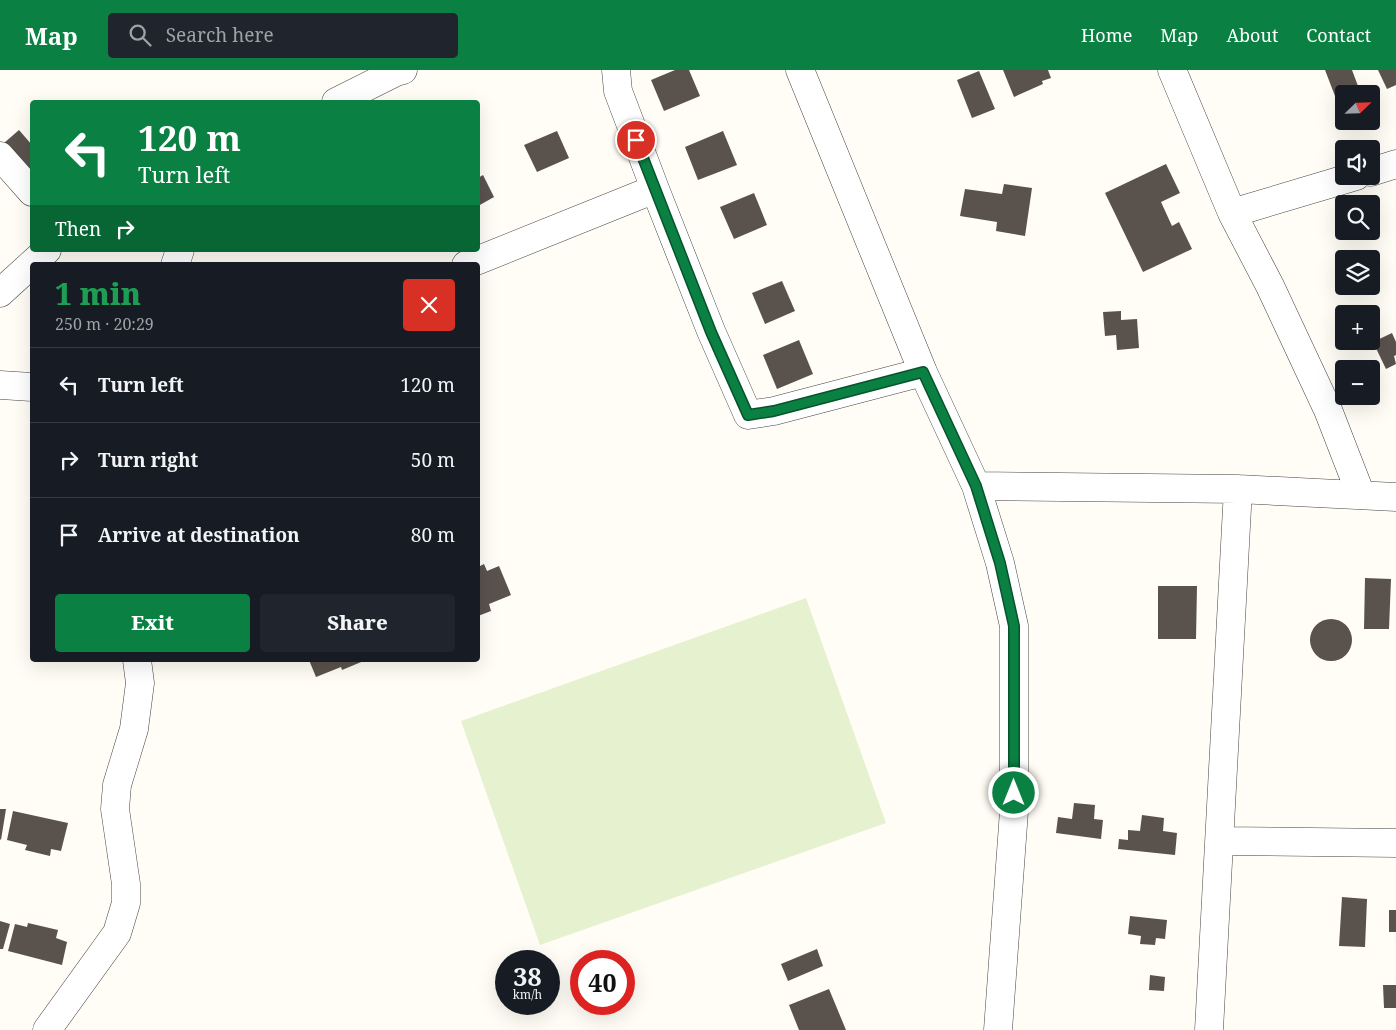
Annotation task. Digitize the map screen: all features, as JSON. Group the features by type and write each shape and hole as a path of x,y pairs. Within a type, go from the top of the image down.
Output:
{"street":[{"path":"340,100 403,70"},
{"path":"616,70 618,91 655,189 711,332 748,415 774,411 923,372"},
{"path":"800,70 923,372 976,486 1000,563 1014,626 1014,812 998,1030"},
{"path":"1172,70 1232,213 1270,286 1328,410 1361,495"},
{"path":"0,156 30,190"},
{"path":"1380,169 1396,164"},
{"path":"1232,213 1335,182"},
{"path":"473,262 655,189"},
{"path":"34,262 45,252"},
{"path":"0,293 30,266"},
{"path":"0,385 30,387"},
{"path":"976,486 1238,490 1396,497"},
{"path":"1209,1030 1238,490"},
{"path":"47,1030 117,933 126,902 126,884 115,810 117,785 134,729 140,683 137,662"},
{"path":"1220,841 1396,843"}],"green space":[{"path":"806,598 886,823 540,945 461,721"}],"building":[{"path":"675,70 689,70 700,96 664,111 651,80"},
{"path":"1003,70 1048,70 1051,78 1042,81 1043,84 1014,97"},
{"path":"1325,70 1352,70 1358,85 1335,85 1335,96"},
{"path":"1378,70 1396,70 1396,85 1387,89"},
{"path":"979,71 995,109 972,118 957,80"},
{"path":"19,130 30,143 30,175 4,143"},
{"path":"557,131 569,158 537,172 524,145"},
{"path":"723,131 737,165 698,180 685,147"},
{"path":"1166,164 1180,193 1161,202 1172,226 1179,222 1192,249 1143,272 1105,193"},
{"path":"483,175 494,197 480,205 480,177"},
{"path":"1004,184 1032,188 1025,236 996,231 997,222 960,216 965,189 1002,194"},
{"path":"754,193 767,225 734,239 720,207"},
{"path":"782,281 795,311 765,324 752,293"},
{"path":"1121,311 1121,320 1137,319 1139,348 1117,350 1116,335 1105,336 1103,312"},
{"path":"1392,333 1396,342 1396,355 1394,356 1396,364 1386,369 1377,350 1380,350 1380,339"},
{"path":"799,340 813,374 777,389 763,355"},
{"path":"484,564 487,571 499,566 511,595 489,604 491,611 480,615 480,566"},
{"path":"1365,578 1391,579 1389,629 1364,629"},
{"path":"1158,586 1197,586 1196,639 1158,639"},
{"path":"1327,619 1335,619 1346,625 1352,640 1346,655 1335,661 1327,661 1316,655 1310,644 1310,636 1316,625"},
{"path":"310,662 361,662 342,670 341,667 316,677"},
{"path":"1074,803 1095,805 1094,819 1103,820 1101,839 1056,833 1058,817 1072,819"},
{"path":"0,809 6,809 1,840 0,839"},
{"path":"13,811 68,823 61,851 51,849 50,856 25,850 27,845 7,840"},
{"path":"1142,815 1164,818 1163,831 1177,833 1175,855 1118,849 1119,839 1128,840 1128,830 1140,831"},
{"path":"1342,897 1367,899 1365,947 1339,946"},
{"path":"1389,910 1396,910 1396,932 1389,932"},
{"path":"1130,916 1167,920 1165,939 1156,938 1155,945 1140,944 1141,936 1128,934"},
{"path":"0,921 10,924 3,949 0,949"},
{"path":"28,923 58,930 56,938 67,942 62,965 8,951 15,924 27,927"},
{"path":"817,949 823,966 788,981 781,964"},
{"path":"1150,975 1165,977 1164,991 1149,990"},
{"path":"1383,985 1396,985 1396,1008 1384,1008"},
{"path":"829,989 846,1030 799,1030 789,1005"}],"route":[{"path":"636,140 711,332 748,415 774,411 923,372 976,486 1000,563 1014,626 1014,793"}]}
